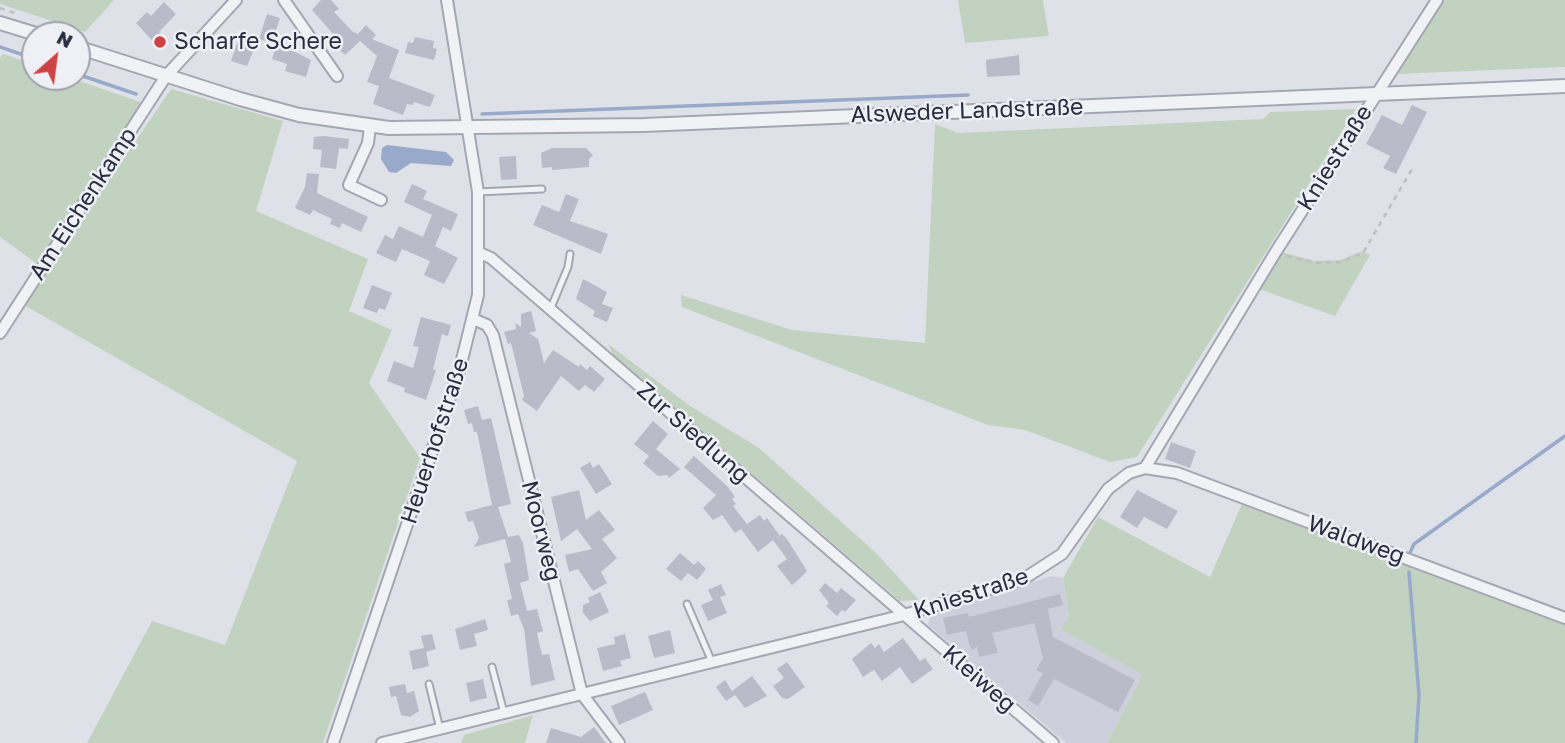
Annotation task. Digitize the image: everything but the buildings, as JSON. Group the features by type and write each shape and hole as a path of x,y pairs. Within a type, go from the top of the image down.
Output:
{"street":[{"name":"Am Eichenkamp","path":"0,333 166,76 236,0"},
{"path":"284,0 337,76"},
{"name":"Heuerhofstraße","path":"333,743 460,368 478,295 478,192 447,0"},
{"name":"Kniestraße","path":"382,743 904,615 1026,578 1044,569 1074,540 1108,489 1129,473 1145,468 1275,253 1437,0"},
{"path":"0,23 21,29"},
{"name":"Alsweder Landstraße","path":"91,47 166,76 299,115 370,127 469,129 644,125 1565,86"},
{"path":"370,127 368,143 349,185 381,200"},
{"name":"Zur Siedlung","path":"480,253 491,258 904,615"},
{"name":"Moorweg","path":"473,319 487,325 493,335 582,694 619,743"},
{"name":"Waldweg","path":"1145,468 1177,473 1565,618"},
{"name":"Kleiweg","path":"904,615 1053,743"}],"lane":[{"path":"478,192 542,189"},
{"path":"550,310 568,267 570,254"},
{"path":"687,604 712,662"},
{"path":"492,667 504,713"},
{"path":"429,684 440,729"}],"path":[{"path":"0,8 25,17"},
{"path":"1275,253 1316,263 1340,262 1363,253 1412,169"}],"shaded area":[{"path":"1051,576 1063,578 1069,617 1062,629 1144,675 1107,743 1066,743 928,625 930,615"}],"green space":[{"path":"0,0 114,0 91,25 91,21 52,21 0,4"},
{"path":"958,0 1043,0 1049,36 965,43"},
{"path":"1444,0 1565,0 1565,67 1397,74"},
{"path":"3,54 21,60 21,91 91,91 91,85 143,103 39,265 0,237 0,58"},
{"path":"171,89 283,121 256,211 368,259 349,311 392,330 369,383 420,458 323,743 87,743 152,621 225,645 297,461 24,305"},
{"path":"1356,109 1137,457 1110,462 1025,430 988,425 682,307 681,295 792,330 925,343 935,124 958,133 1263,119 1270,112"},
{"path":"1362,251 1370,255 1335,316 1259,289 1281,252 1315,261 1340,260"},
{"path":"608,344 690,406 759,448 875,552 919,600 900,601 613,354"},
{"path":"1242,504 1565,623 1565,743 1107,743 1143,675 1061,629 1069,617 1063,578 1098,517 1210,577"},
{"path":"533,715 525,743 461,743 464,735"}],"water":[{"path":"387,145 446,152 454,160 451,166 411,163 396,173 389,172 381,159 382,148"}],"waterway":[{"path":"0,47 21,54"},
{"path":"91,79 136,94"},
{"path":"482,114 968,95"},
{"path":"1410,553 1414,544 1565,436"},
{"path":"1409,572 1419,695 1416,743"}],"place":[{"name":"Scharfe Schere","path":"160,42"}]}
